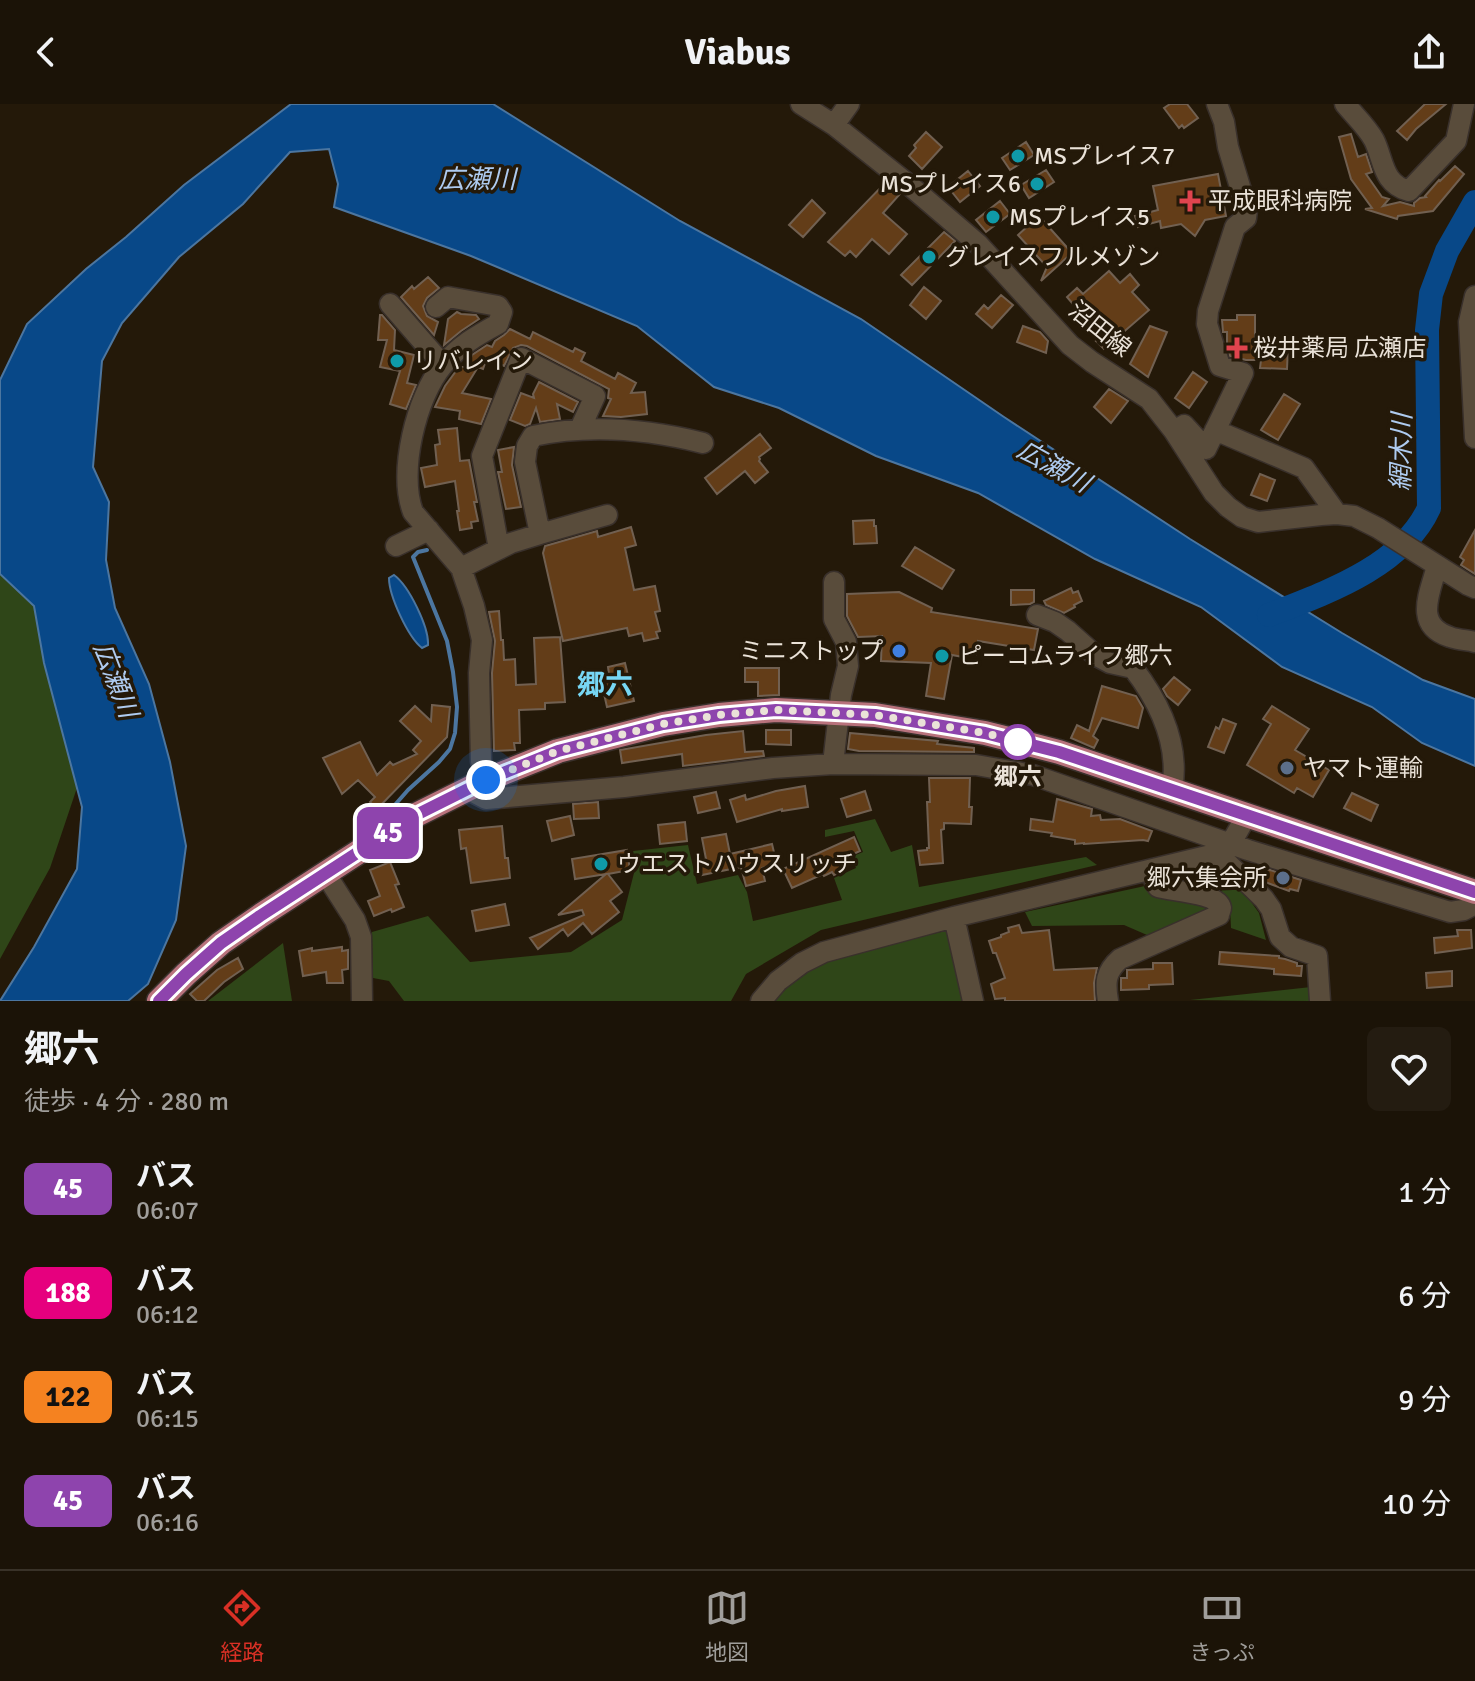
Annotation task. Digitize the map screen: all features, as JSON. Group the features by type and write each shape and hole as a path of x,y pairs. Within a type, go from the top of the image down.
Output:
{"main road":[{"path":"159,1001 221,943 414,816 477,784 558,751 663,724 776,710 875,715 985,733 1059,752 1475,892"}],"street":[{"name":"沼田線","path":"801,104 834,125 978,244 1070,345 1149,399 1214,493 1228,507 1242,517 1258,522 1337,514 1354,516 1475,588"},
{"path":"834,125 849,104"},
{"path":"1174,431 1184,425 1206,449 1243,373 1220,366 1207,324 1208,311 1235,227 1246,218 1247,210 1217,104"},
{"path":"1345,104 1374,139 1390,178 1398,188 1409,191 1456,141 1464,104"},
{"path":"436,307 448,297 498,306 502,312 498,324 470,339 443,365 427,389 408,451 409,502 413,512 461,568 482,640 479,673 481,761 477,784 486,799 624,787 773,768 833,764 976,765 1033,775 1223,848 1450,912 1475,904"},
{"path":"1475,297 1469,322 1475,438"},
{"path":"390,304 443,365"},
{"path":"499,549 482,456 521,358 595,396 580,429"},
{"path":"540,534 525,462 527,446 533,436 580,429 606,429 662,433 703,443"},
{"path":"1215,430 1304,468 1337,514"},
{"path":"461,568 499,549 540,534 607,515"},
{"path":"396,546 429,530"},
{"path":"1429,561 1426,615 1435,630 1475,642"},
{"path":"833,764 848,666 846,642 834,619 834,582"},
{"path":"1037,615 1055,622 1095,655 1110,663 1133,668 1163,714 1167,726 1175,777 1172,790"},
{"path":"1082,792 1094,764"},
{"path":"761,1001 778,981 802,963 824,952 1211,855 1223,848 1247,815"},
{"path":"1223,848 1271,909 1280,937 1291,947 1317,956 1320,1001"},
{"path":"1108,1001 1105,981 1112,965 1219,915 1219,903 1209,896 1158,887 1153,869"},
{"path":"325,873 355,920 361,937 362,1001"},
{"path":"954,917 973,1001"}],"green space":[{"path":"0,515 56,593 85,764 50,868 0,959"},
{"path":"875,819 891,852 912,845 919,887 1086,857 1097,865 821,930 746,974 731,1001 404,1001 389,981 373,978 372,932 428,916 470,962 571,952 622,920 634,873 633,851 688,845 697,884 738,875 747,892 753,921 842,900 834,878 856,868 851,857 863,852 854,831 825,837 825,830"},
{"path":"1232,875 1259,913 1266,940 1231,928 1230,907 1215,878"},
{"path":"1145,886 1153,896 1187,898 1205,905 1206,911 1147,935 1124,925 1032,926 1025,912"},
{"path":"950,930 967,1001 773,1001 803,970 846,953"},
{"path":"283,943 292,1001 208,1001"},
{"path":"1311,987 1312,1001 1190,1000"}],"water":[{"name":"広瀬川","path":"291,104 493,104 680,221 861,319 1190,539 1342,633 1423,680 1475,699 1475,766 1422,743 1372,707 1282,667 1201,607 1095,559 978,493 876,456 779,408 714,387 637,326 471,256 334,207 338,184 329,149 290,152 243,204 179,257 122,323 102,361 93,467 109,502 106,560 115,608 149,684 170,762 186,846 176,920 148,984 128,1001 0,1001 77,869 82,807 44,663 34,606 0,574 0,380 27,324 184,185"},
{"path":"394,575 412,597 422,618 428,645 422,648 405,626 396,605 389,578"}],"building":[{"path":"1170,104 1187,104 1198,118 1179,128 1164,108"},
{"path":"1425,104 1446,104 1407,140 1397,131"},
{"path":"926,132 942,147 922,169 909,156"},
{"path":"1351,134 1358,157 1366,154 1372,172 1366,174 1382,197 1389,199 1383,206 1400,202 1414,206 1455,166 1464,174 1433,211 1398,216 1397,219 1365,209 1372,208 1351,179 1339,137"},
{"name":"MSプレイス7","path":"1026,142 1034,155 1010,170 1002,158"},
{"name":"MSプレイス6","path":"1046,170 1054,182 1029,198 1021,185"},
{"path":"968,171 980,186 960,202 948,187"},
{"name":"平成眼科病院","path":"1218,174 1226,216 1205,220 1195,236 1181,224 1161,228 1160,221 1138,227 1135,216 1158,210 1153,186"},
{"path":"885,183 900,194 883,213 907,234 889,254 872,239 856,257 850,251 845,256 828,242"},
{"path":"812,200 825,213 803,237 789,225"},
{"name":"MSプレイス5","path":"1000,201 1010,214 986,232 976,220"},
{"path":"1039,216 1072,253 1041,281 1047,267 1018,235"},
{"name":"グレイスフルメゾン","path":"944,232 955,241 912,285 901,275"},
{"path":"1109,271 1120,283 1130,274 1139,285 1132,292 1149,310 1104,349 1096,341 1112,328 1095,308 1084,317 1067,297 1077,288 1083,294"},
{"path":"428,277 439,288 423,306 427,316 438,322 434,335 401,297"},
{"path":"924,287 941,301 926,319 910,305"},
{"path":"1001,295 1013,305 992,328 976,314 984,305 988,309"},
{"path":"457,312 476,315 479,319 444,345 448,319"},
{"path":"380,315 395,330 394,350 414,355 407,383 416,385 406,409 390,404 400,371 380,367 387,340 378,340"},
{"path":"1237,315 1255,315 1255,344 1288,346 1287,369 1260,368 1261,360 1230,356 1222,320 1237,320"},
{"path":"1023,326 1040,332 1048,341 1046,353 1017,342"},
{"path":"1150,326 1167,332 1148,377 1130,364"},
{"path":"510,329 530,339 533,332 573,352 575,348 585,353 581,361 615,379 618,373 636,383 631,393 645,392 647,414 603,416 611,399 608,398 609,389 521,345 513,348 504,366 487,358 483,369 478,367 462,393 491,399 481,424 459,419 460,411 435,407 459,367 467,367 472,355 487,345 492,347"},
{"path":"1193,372 1207,382 1189,408 1175,398"},
{"path":"539,382 578,402 573,412 557,404 560,419 540,422 536,408 530,424 525,426 510,420 521,393 534,398"},
{"path":"1109,389 1128,401 1111,423 1094,407"},
{"path":"1284,394 1300,404 1278,440 1261,430"},
{"path":"457,428 460,461 469,460 478,521 471,522 472,528 460,530 455,481 425,487 421,468 437,465 435,445 440,444 438,430"},
{"path":"760,434 771,448 759,457 768,472 755,483 745,471 717,494 705,478"},
{"path":"514,447 512,465 521,507 506,509 498,472 502,472 498,450"},
{"path":"1260,474 1275,480 1267,501 1251,495"},
{"path":"874,520 877,543 854,544 853,521"},
{"path":"631,527 636,545 625,548 634,590 655,586 660,611 655,612 660,631 656,632 658,638 644,641 642,633 629,636 627,628 563,641 543,553 545,546 597,531 598,537"},
{"path":"1475,530 1475,574 1461,565 1464,560 1460,557"},
{"path":"915,547 954,570 942,589 902,566"},
{"path":"1071,588 1073,593 1078,591 1082,601 1075,607 1064,613 1046,605 1044,601"},
{"path":"1011,590 1034,590 1034,602 1011,605"},
{"path":"899,592 932,608 931,612 1038,629 1034,650 978,641 976,654 964,652 963,657 952,655 944,699 926,696 931,663 881,661 882,636 858,637 847,616 847,594"},
{"path":"499,611 504,660 515,659 516,685 536,684 534,638 560,637 565,702 545,703 545,709 519,710 520,743 514,743 515,750 494,751 492,673 495,641 489,612"},
{"path":"625,663 634,701 607,707 600,676 609,674 608,667"},
{"path":"745,668 779,668 779,695 758,696 758,682 745,682"},
{"path":"1174,677 1190,690 1178,705 1163,689"},
{"path":"1102,686 1136,696 1143,708 1138,728 1102,718 1093,736 1098,740 1094,748 1071,738 1077,725 1089,731"},
{"path":"432,705 450,707 447,737 377,809 370,802 375,797 358,780 342,794 323,758 360,742 377,775 390,762 393,765 417,754 413,750 421,741 400,721 415,706 431,721"},
{"path":"1272,706 1309,729 1295,750 1329,770 1313,797 1297,788 1294,793 1247,765 1271,724 1263,719"},
{"path":"1223,719 1236,724 1224,753 1208,747"},
{"path":"766,730 791,730 791,745 766,744"},
{"path":"743,731 745,752 763,751 764,756 683,766 682,754 622,763 620,750"},
{"path":"850,733 938,741 937,744 974,748 974,752 859,751 848,749"},
{"path":"929,778 970,778 971,824 944,823 941,830 943,863 920,865 918,851 929,848"},
{"path":"805,786 808,807 782,809 737,822 730,800 745,795 746,800"},
{"path":"865,791 871,810 847,817 841,799"},
{"path":"716,792 720,808 698,813 694,797"},
{"path":"1352,793 1378,805 1371,821 1344,808"},
{"path":"1057,799 1092,809 1091,816 1100,815 1101,820 1120,819 1152,831 1148,841 1075,844 1075,840 1030,830 1031,819 1053,822"},
{"path":"598,802 599,818 574,819 573,804"},
{"path":"570,816 574,835 552,841 547,821"},
{"path":"685,822 687,841 660,844 658,825"},
{"path":"502,826 510,878 471,883 466,848 461,849 459,830"},
{"path":"726,834 730,854 772,844 777,865 762,868 765,881 746,886 741,867 702,875 699,860 706,859 702,838"},
{"path":"854,837 860,851 849,856 852,863 844,867 845,870 834,875 832,872 823,874 792,888 783,869"},
{"path":"627,850 630,870 608,874 622,892 610,901 619,912 592,934 583,923 568,936 563,929 538,949 530,938 584,915 582,910 558,915 606,874 575,879 572,859"},
{"path":"390,862 404,907 374,916 368,901 380,896 370,870"},
{"path":"1267,869 1301,880 1298,891 1265,882"},
{"path":"505,904 509,925 476,931 472,911"},
{"path":"1019,925 1022,933 1049,930 1054,970 1097,968 1095,1001 995,999 991,984 1005,978 989,941 1009,932 1008,928"},
{"path":"1457,930 1471,930 1472,948 1435,953 1434,938 1458,936"},
{"path":"342,947 342,951 348,950 348,969 342,970 343,983 327,983 326,972 303,976 299,951"},
{"path":"1220,952 1279,956 1302,966 1301,976 1274,974 1274,969 1219,964"},
{"path":"238,958 243,969 204,1001 197,1001 190,994 217,970"},
{"path":"1153,963 1172,963 1173,984 1121,990 1121,978 1127,978 1127,970 1153,969"},
{"path":"1452,971 1452,986 1427,988 1426,973"}],"waterway":[{"name":"網木川","path":"1269,615 1337,587 1381,562 1417,529 1429,508 1427,330 1431,294 1447,251 1475,202"},
{"path":"379,823 450,749 455,733 457,707 447,641 413,557 427,550"}],"bus line":[{"name":"45","path":"159,1001 221,943 260,916 414,816 486,780 558,751 663,724 776,710 875,715 985,733 1059,752 1475,892"}],"place":[{"name":"MSプレイス7","path":"1018,156"},
{"name":"MSプレイス6","path":"1037,184"},
{"name":"平成眼科病院","path":"1190,201"},
{"name":"MSプレイス5","path":"993,217"},
{"name":"グレイスフルメゾン","path":"929,257"},
{"name":"桜井薬局 広瀬店","path":"1237,348"},
{"name":"リバレイン","path":"397,361"},
{"name":"ミニストップ","path":"899,651"},
{"name":"ピーコムライフ郷六","path":"942,656"},
{"name":"郷六","path":"1018,742"},
{"name":"ヤマト運輸","path":"1287,768"},
{"name":"ウエストハウスリッチ","path":"601,864"},
{"name":"郷六集会所","path":"1283,878"}],"district":[{"name":"郷六","path":"605,684"}],"route":[{"path":"486,780 558,751 663,724 776,710 875,715 985,733 1018,742"}]}
